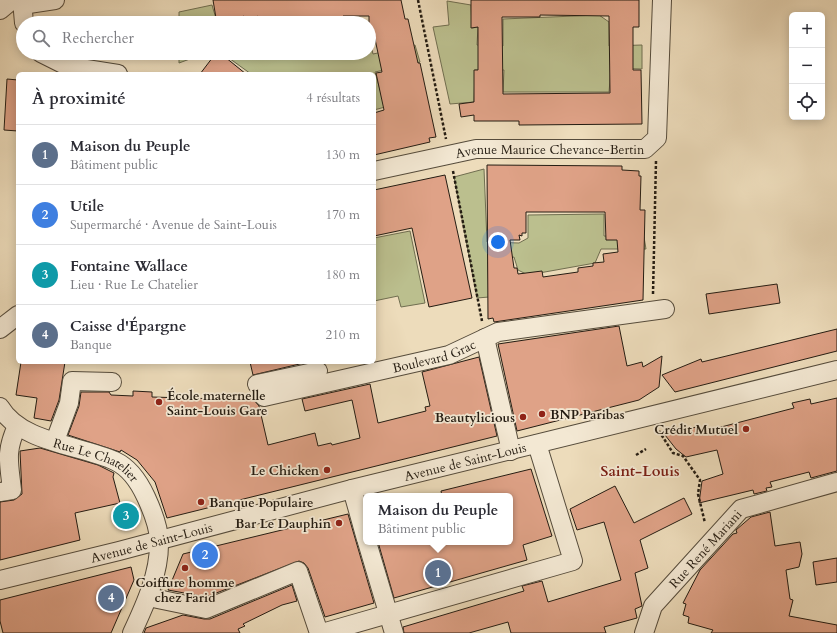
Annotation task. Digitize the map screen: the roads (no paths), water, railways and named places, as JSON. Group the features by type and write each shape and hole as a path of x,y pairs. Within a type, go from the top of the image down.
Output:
{"street":[{"path":"0,10 21,1 55,0"},
{"name":"Avenue Maurice Chevance-Bertin","path":"376,171 476,149 645,149 657,138 662,0"},
{"path":"21,1 23,16"},
{"path":"55,60 67,66 105,72"},
{"name":"Boulevard Grac","path":"260,390 318,372 449,355 498,332 665,310"},
{"path":"0,329 16,317"},
{"name":"Boulevard Grac","path":"485,338 511,451"},
{"name":"Avenue de Saint-Louis","path":"0,580 352,489 837,370"},
{"path":"55,441 69,403 72,381 112,382"},
{"name":"Rue Le Chatelier","path":"0,407 17,426 116,462 140,483 150,505 159,540 157,562 148,597 132,633"},
{"path":"0,492 12,490 8,453 5,443 17,426"},
{"path":"148,597 206,609 298,571 320,633 573,561 538,444"},
{"name":"Rue René Mariani","path":"644,633 653,606 708,543 741,509 784,495 837,482"},
{"path":"352,489 363,530"},
{"path":"367,545 394,633"}],"place":[{"name":"École maternelle Saint-Louis Gare","path":"159,402"},
{"name":"BNP Paribas","path":"542,414"},
{"name":"Beautylicious","path":"523,417"},
{"name":"Crédit Mutuel","path":"746,429"},
{"name":"Le Chicken","path":"327,470"},
{"name":"Banque Populaire","path":"201,502"},
{"name":"Fontaine Wallace","path":"126,516"},
{"name":"Bar Le Dauphin","path":"339,523"},
{"name":"Utile","path":"205,555"},
{"name":"Coiffure homme chez Farid","path":"185,568"},
{"name":"Maison du Peuple","path":"438,573"},
{"name":"Caisse d'Épargne","path":"111,598"}],"district":[{"name":"Saint-Louis","path":"640,471"}]}
